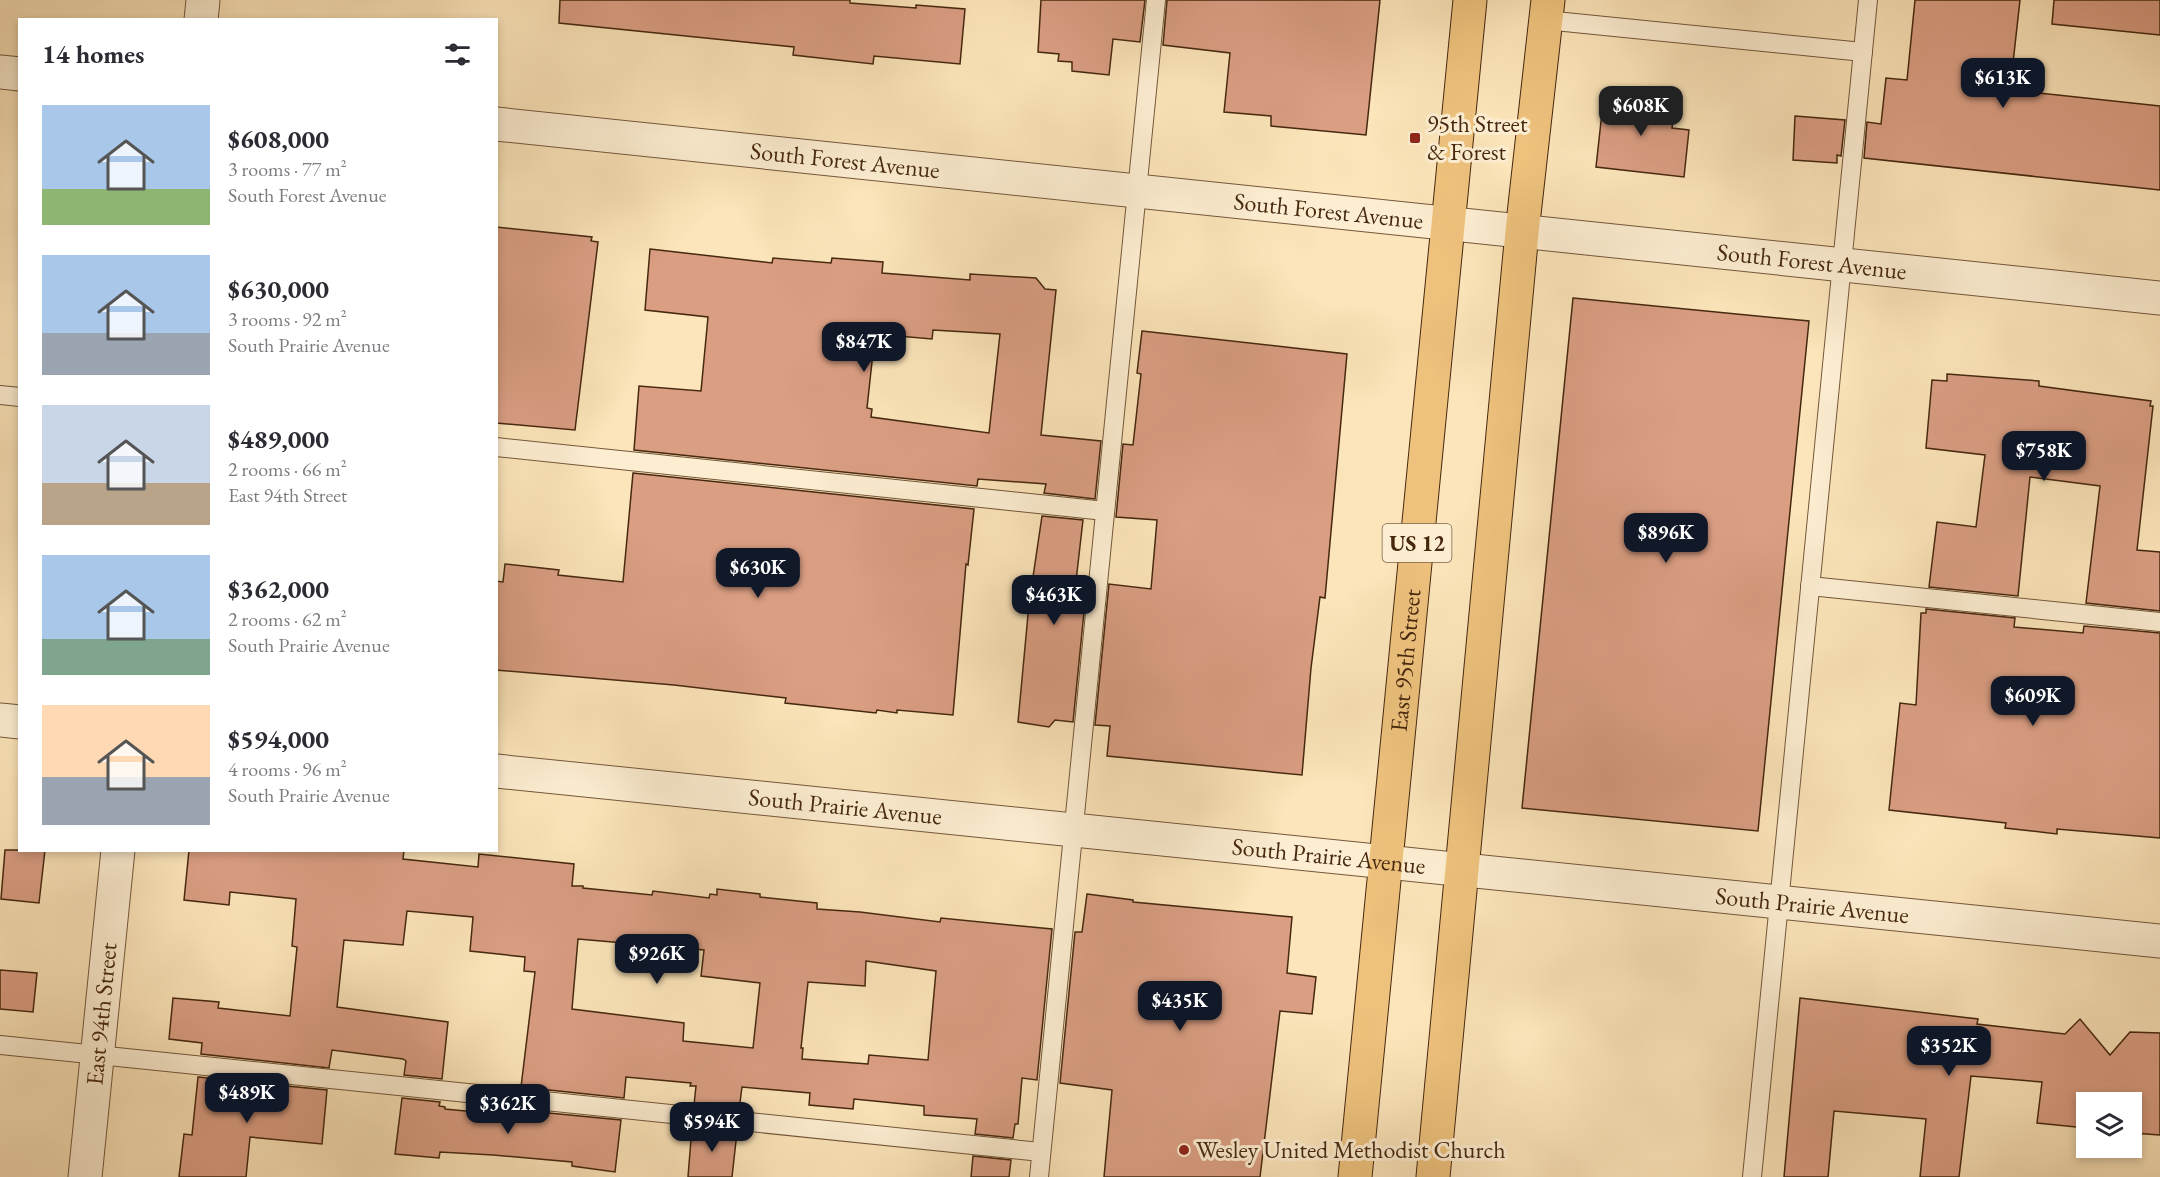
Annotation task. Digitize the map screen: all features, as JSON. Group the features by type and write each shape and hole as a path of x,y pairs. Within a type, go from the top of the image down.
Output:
{"main road":[{"name":"East 95th Street","path":"1355,1177 1470,0"},
{"path":"1433,1177 1522,232 1546,10"}],"street":[{"path":"201,18 203,0"},
{"path":"0,72 18,74"},
{"name":"South Forest Avenue","path":"498,124 2160,298"},
{"path":"0,720 18,722"},
{"name":"South Prairie Avenue","path":"498,771 2160,941"},
{"name":"East 94th Street","path":"85,1177 118,852"}],"lane":[{"path":"1039,1177 1156,0"},
{"path":"1752,1177 1868,0"},
{"path":"1546,10 1863,52"},
{"path":"0,395 18,397"},
{"path":"498,447 1105,511"},
{"path":"1810,586 2160,622"},
{"path":"0,1045 1041,1152"}],"building":[{"path":"560,0 850,0 850,3 965,9 960,64 874,56 873,64 793,55 794,47 559,23"},
{"path":"1041,0 1145,0 1140,42 1113,39 1109,75 1072,71 1072,62 1058,61 1059,54 1038,52"},
{"path":"1167,0 1380,0 1366,135 1271,126 1271,116 1224,112 1230,53 1163,45"},
{"path":"1915,0 2020,0 2010,90 2160,106 2160,190 1864,158 1867,122 1881,124 1886,78 1907,80"},
{"path":"2054,0 2160,0 2160,35 2052,24"},
{"path":"1604,94 1676,102 1672,128 1689,130 1684,177 1596,167"},
{"path":"1795,116 1845,120 1841,156 1837,155 1837,163 1793,160"},
{"path":"498,227 592,237 591,241 598,242 575,430 498,423"},
{"path":"650,249 772,263 773,258 831,263 832,258 883,262 882,273 970,280 970,274 1036,278 1045,289 1056,290 1041,435 1101,441 1095,499 1044,493 1046,484 978,479 977,486 634,450 639,386 701,391 708,317 645,310","holes":["933,330 1000,334 989,433 871,417 872,409 867,408 875,334 932,339"]},
{"path":"1573,298 1809,321 1758,831 1522,808"},
{"path":"1142,331 1347,354 1325,598 1320,597 1311,668 1302,775 1107,756 1110,726 1095,725 1109,584 1151,589 1157,520 1116,517 1123,444 1133,445 1141,374 1137,373"},
{"path":"1947,374 2039,381 2039,386 2151,401 2150,406 2153,406 2137,550 2160,552 2160,611 2086,603 2100,486 2030,477 2018,596 1929,587 1937,522 1976,527 1985,455 1926,448 1932,380 1947,381"},
{"path":"633,473 974,509 968,565 966,564 953,715 897,710 897,713 877,710 876,713 785,703 786,698 674,685 498,670 498,581 503,582 505,564 559,570 558,575 623,582"},
{"path":"1042,516 1083,520 1076,581 1087,582 1073,722 1055,720 1049,727 1018,722 1029,604"},
{"path":"1926,609 2015,618 2014,627 2083,633 2084,626 2160,633 2160,838 2057,829 2057,834 2005,828 2006,823 1889,810 1900,703 1916,705 1921,613 1926,613"},
{"path":"5,850 45,852 39,903 1,899"},
{"path":"189,852 404,852 403,859 478,867 479,854 574,864 572,886 583,886 583,888 652,895 653,891 709,898 710,894 717,895 717,889 760,894 760,897 817,903 817,909 940,922 941,918 1052,929 1037,1080 1022,1078 1018,1124 1015,1124 1013,1138 975,1134 977,1119 924,1115 924,1106 854,1099 853,1109 809,1105 810,1093 742,1087 739,1110 694,1105 696,1086 690,1086 691,1083 626,1077 624,1098 521,1087 535,972 524,971 525,957 470,951 473,917 407,911 403,945 344,940 337,1007 448,1022 442,1079 404,1075 406,1061 403,1059 332,1050 329,1068 201,1054 202,1043 169,1039 173,998 219,1002 218,1008 290,1016 297,947 292,946 296,899 230,892 229,905 184,900","holes":["578,939 704,950 701,976 760,983 753,1048 683,1041 684,1023 572,1009","866,961 936,971 928,1060 869,1055 868,1064 802,1059 803,1048 801,1048 808,982 865,986"]},
{"path":"1087,894 1133,900 1133,902 1292,917 1287,973 1316,977 1312,1014 1280,1011 1260,1177 1104,1177 1112,1090 1060,1083 1075,932 1082,932"},
{"path":"0,970 37,973 33,1012 0,1009"},
{"path":"1800,998 1978,1019 1977,1024 2065,1034 2080,1019 2110,1055 2130,1032 2160,1033 2160,1135 2142,1134 2142,1092 2076,1092 2076,1127 2037,1123 2042,1082 1971,1076 1959,1177 1920,1177 1926,1119 1834,1111 1828,1177 1784,1177"},
{"path":"198,1077 327,1090 322,1144 250,1137 246,1177 179,1177 184,1134 192,1135"},
{"path":"402,1098 440,1102 439,1106 445,1109 517,1116 518,1110 621,1120 615,1172 572,1166 572,1162 493,1155 440,1152 439,1158 395,1154"},
{"path":"692,1127 737,1132 732,1177 688,1177"},
{"path":"973,1156 1011,1160 1009,1177 971,1177"}],"place":[{"name":"95th Street & Forest","path":"1415,138"},
{"name":"Wesley United Methodist Church","path":"1184,1150"}]}
